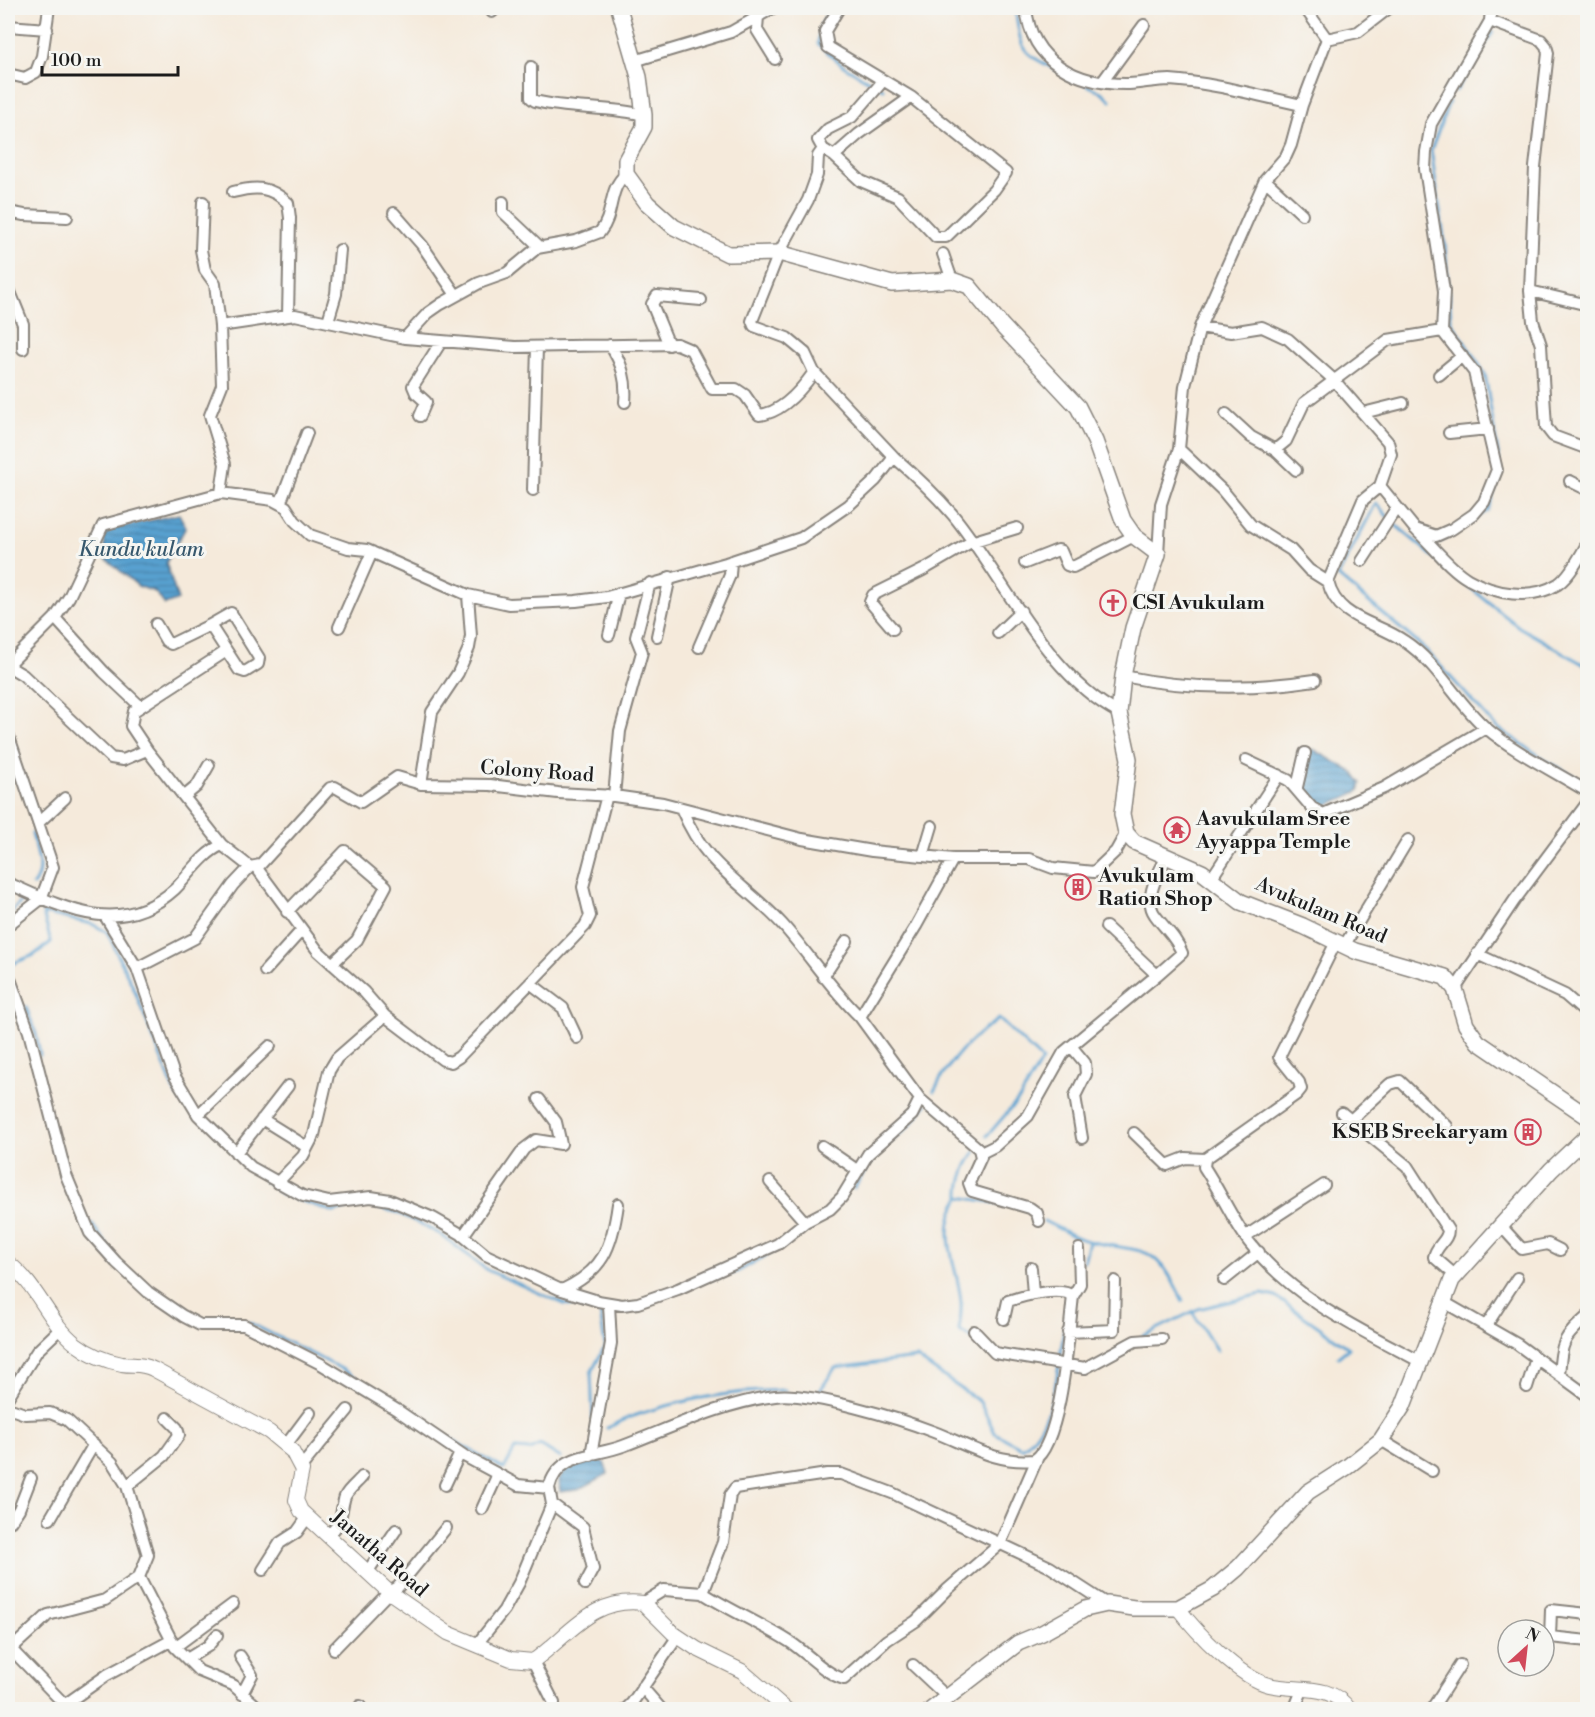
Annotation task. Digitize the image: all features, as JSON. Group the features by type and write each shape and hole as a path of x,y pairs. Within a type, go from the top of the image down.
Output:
{"main road":[{"path":"620,8 634,62 644,115 644,127 626,160 626,174 647,203 668,221 709,246 728,254 779,253 892,284 952,280 969,286 1002,326 1078,408 1095,441 1123,520 1134,536 1158,554 1144,596 1123,676 1119,713 1129,759 1122,814 1126,833"},
{"name":"Avukulam Road","path":"1126,833 1134,843 1202,872 1241,902 1267,910 1340,944 1385,961 1430,971 1445,977 1455,989"},
{"path":"1455,989 1466,1025 1478,1042 1587,1117"},
{"path":"931,1710 1018,1643 1042,1633 1085,1609 1107,1604 1134,1608 1178,1608 1213,1588 1238,1568 1308,1492 1347,1467 1381,1440 1398,1417 1421,1362 1442,1301 1456,1276 1551,1170 1587,1135"}],"street":[{"path":"8,74 25,78 36,72 47,29 49,8"},
{"path":"749,8 758,16 758,30 775,59"},
{"path":"634,62 731,32 773,8"},
{"path":"839,8 825,31 824,38 828,47 911,97 1006,173 993,190 946,237 936,237 898,197 861,180 823,148 818,140 828,129 852,117 883,81"},
{"path":"1026,8 1029,29 1040,51 1055,64 1103,81 1127,84 1168,80 1223,88 1302,105"},
{"path":"1305,8 1327,39"},
{"path":"1327,39 1358,32 1389,8"},
{"path":"1415,529 1436,536 1452,529 1474,514 1484,502 1497,470 1474,372 1442,331 1444,291 1425,169 1431,124 1490,21 1491,8"},
{"path":"1490,21 1540,40 1546,46 1548,53 1535,167 1530,291 1533,321 1541,345 1546,427 1553,436 1587,449"},
{"path":"1103,81 1144,25"},
{"path":"8,26 47,29"},
{"path":"1158,554 1161,504 1179,449 1185,387 1200,327 1265,180 1286,156 1327,39"},
{"path":"531,67 531,98 535,101 591,110 618,109 644,115"},
{"path":"834,156 871,125 911,97"},
{"path":"867,100 871,125"},
{"path":"823,148 818,156 817,175 808,200 779,253 752,321 754,326 787,338 805,353 814,372 953,516 1071,677 1100,703 1119,713"},
{"path":"405,338 428,313 456,295 507,273 540,247 576,241 600,232 610,215 611,196 617,182 626,174"},
{"path":"1265,180 1302,214"},
{"path":"233,192 256,186 272,190 288,203 290,218 288,316"},
{"path":"503,201 503,212 540,247"},
{"path":"203,202 201,250 205,270 215,284 220,326 222,385 210,415 225,464 221,494"},
{"path":"8,212 43,217 67,217"},
{"path":"394,213 422,244 456,295"},
{"path":"328,321 336,294 340,250"},
{"path":"943,254 952,280"},
{"path":"8,287 22,324 23,349"},
{"path":"1530,291 1587,305"},
{"path":"669,345 652,304 657,296 701,300"},
{"path":"220,326 288,316 328,321 405,338 441,342 537,346 677,344 691,350 712,389 736,389 745,395 759,415 767,414 789,401 814,372"},
{"path":"1200,327 1231,332 1262,327 1297,346 1334,380 1388,442 1391,454 1380,486 1363,500 1328,582"},
{"path":"1275,450 1286,441 1304,403 1388,340 1442,331"},
{"path":"420,416 426,402 416,393 413,386 441,342"},
{"path":"610,345 619,359 627,385 626,402"},
{"path":"533,490 537,346"},
{"path":"1438,375 1462,356"},
{"path":"1363,413 1403,404"},
{"path":"1226,414 1251,437 1275,450 1296,470"},
{"path":"1449,433 1488,429"},
{"path":"280,504 307,433"},
{"path":"1179,449 1223,491 1251,525 1291,550 1309,570 1328,582 1334,601 1347,611 1404,640 1429,661 1456,698 1486,728 1587,792"},
{"path":"147,750 123,760 111,758 23,675 8,665 55,618 69,597 103,525 221,494 273,500 286,507 295,521 310,535 348,548 372,552 468,595 508,603 576,601 619,593 801,538 849,505 876,480 894,457"},
{"path":"1570,481 1587,490"},
{"path":"1380,486 1415,529 1466,578 1486,588 1526,595 1558,583 1581,556 1587,542"},
{"path":"1362,561 1397,507"},
{"path":"893,629 870,602 873,595 971,542 1017,528"},
{"path":"1025,563 1058,550 1061,551 1067,565 1073,567 1134,536"},
{"path":"339,627 372,552"},
{"path":"699,647 730,575 731,561"},
{"path":"657,636 670,577"},
{"path":"225,652 140,706 135,711 131,726 147,750 222,845 253,867 301,931 332,964 364,992 385,1016 443,1059 451,1062 459,1057 530,984 585,926 590,916 583,887 610,796 620,731 642,652 636,637 650,583"},
{"path":"609,635 619,593"},
{"path":"422,784 432,712 458,673 469,648 471,636 468,595"},
{"path":"998,633 1021,611"},
{"path":"156,624 166,641 171,644 231,613 259,662 242,672 225,652 210,625"},
{"path":"55,618 104,672 140,706"},
{"path":"1123,676 1146,682 1266,688 1314,680"},
{"path":"1246,759 1279,775 1297,787 1312,808 1323,814 1384,788 1486,728"},
{"path":"8,734 53,867 41,899 8,925"},
{"path":"1297,787 1305,753"},
{"path":"185,796 198,786 209,765"},
{"path":"1211,879 1279,775"},
{"name":"Colony Road","path":"253,867 268,859 330,788 335,787 361,802 397,777 422,784 490,785 663,803 682,810 802,839 953,860 987,857 1029,859 1053,868 1094,872 1116,850 1126,833"},
{"path":"38,823 65,798"},
{"path":"1455,989 1477,954 1587,802"},
{"path":"682,810 691,832 708,856 781,924 823,977 860,1017 920,1099 981,1154"},
{"path":"923,856 932,826"},
{"path":"1134,1133 1167,1165 1185,1158 1205,1159 1297,1094 1301,1089 1299,1082 1279,1057 1340,944 1408,840"},
{"path":"8,883 65,908 121,917 148,908 171,892 209,852 222,845"},
{"path":"287,912 345,851 386,886 357,940 332,964"},
{"path":"1039,1221 1037,1213 1030,1208 972,1191 969,1183 981,1154 995,1146 1028,1116 1064,1052 1182,953 1176,938 1153,913 1151,890 1166,858"},
{"path":"860,1017 916,926 953,860"},
{"path":"137,968 195,938 233,885 253,867"},
{"path":"105,916 137,968 174,1075 198,1115 236,1153 278,1183 303,1196 329,1202 371,1197 390,1200 433,1218 464,1236 486,1254 562,1290 609,1304 638,1304 678,1289 778,1244 805,1222 830,1209 842,1197 868,1154 912,1115 920,1099"},
{"path":"1106,927 1157,975"},
{"path":"265,971 301,931"},
{"path":"823,977 847,941"},
{"path":"1477,954 1565,995 1587,1015"},
{"path":"8,974 28,1032 66,1175 90,1233 100,1246 148,1292 200,1325 244,1325 277,1340 398,1410 460,1453 518,1485 549,1488"},
{"path":"530,984 563,1008 577,1038"},
{"path":"278,1183 303,1156 316,1125 329,1071 337,1058 385,1016"},
{"path":"198,1115 270,1046"},
{"path":"1071,1046 1085,1063 1086,1074 1075,1096 1082,1138"},
{"path":"1352,1119 1390,1084 1400,1081 1447,1126"},
{"path":"236,1153 288,1086"},
{"path":"464,1236 524,1149 536,1140 561,1144 556,1122 539,1099"},
{"path":"1341,1113 1352,1119 1407,1166 1448,1230 1447,1236 1438,1246 1434,1257 1456,1276"},
{"path":"262,1119 307,1147"},
{"path":"822,1146 857,1170"},
{"path":"1205,1159 1204,1167 1246,1236 1279,1275 1313,1302 1421,1362"},
{"path":"770,1182 805,1222"},
{"path":"1246,1236 1324,1185"},
{"path":"562,1290 585,1279 602,1259 616,1221 618,1204"},
{"path":"1501,1226 1522,1249 1548,1244 1560,1250"},
{"path":"551,1710 554,1703 533,1660 559,1637 594,1612 618,1603 643,1603 664,1590 703,1593 763,1625 817,1661 835,1676 844,1679 886,1640 916,1621 948,1589 1000,1544 1037,1459 1050,1436 1065,1366 1073,1296 1080,1284 1079,1248"},
{"path":"1224,1280 1259,1252"},
{"path":"8,1263 22,1274 48,1308 60,1329 76,1344 99,1357 124,1364 138,1362 269,1432 286,1445 301,1467 348,1410"},
{"path":"1031,1268 1033,1294"},
{"path":"1486,1326 1517,1278"},
{"path":"1068,1332 1114,1329 1115,1281"},
{"path":"1004,1319 1008,1301 1033,1294 1067,1293 1073,1296"},
{"path":"1442,1301 1536,1358 1587,1396"},
{"path":"591,1455 611,1343 609,1304"},
{"path":"1559,1376 1562,1346 1567,1335 1587,1316"},
{"path":"8,1397 37,1351 60,1329"},
{"path":"974,1331 995,1353 1085,1368 1135,1341 1162,1338"},
{"path":"1527,1387 1536,1358"},
{"path":"477,1644 504,1610 519,1583 552,1504 549,1488 554,1472 563,1463 617,1448 695,1417 775,1396 790,1395 818,1399 890,1418 935,1432 995,1458 1031,1461 1037,1459"},
{"path":"8,1407 25,1414 57,1415 68,1420 112,1462 127,1486 148,1555 139,1577 105,1600 48,1615 11,1649 63,1707 173,1643 233,1604"},
{"path":"286,1445 310,1413"},
{"path":"127,1486 173,1446 179,1435 177,1428 167,1418"},
{"path":"1381,1440 1432,1471"},
{"path":"50,1519 94,1444"},
{"path":"445,1485 460,1453"},
{"name":"Janatha Road","path":"301,1467 296,1500 301,1511 389,1592 448,1633 511,1659 533,1660"},
{"path":"482,1509 498,1474"},
{"path":"703,1593 723,1542 730,1495 739,1486 842,1474 892,1493 1050,1567 1107,1604"},
{"path":"328,1534 334,1531 343,1517 344,1498 362,1477"},
{"path":"8,1520 11,1521 19,1509 30,1478"},
{"path":"552,1504 583,1527 593,1569 585,1584"},
{"path":"263,1570 280,1543 297,1533 307,1518"},
{"path":"334,1649 389,1592 398,1587 446,1528"},
{"path":"368,1571 396,1530"},
{"path":"139,1577 173,1643 199,1671 233,1685 261,1710"},
{"path":"643,1603 678,1636 697,1649 742,1671 787,1710"},
{"path":"1178,1608 1194,1630 1250,1675 1268,1685 1324,1691 1345,1702 1350,1710"},
{"path":"1587,1614 1551,1610 1550,1636 1587,1641"},
{"path":"188,1659 208,1646 218,1635"},
{"path":"625,1710 678,1636"},
{"path":"240,1656 252,1675 242,1694"},
{"path":"913,1665 947,1697"},
{"path":"1431,1710 1460,1665"},
{"path":"642,1687 662,1710"},
{"path":"1294,1710 1303,1688"}],"water":[{"name":"Kundu kulam","path":"179,514 186,527 166,563 178,600 165,605 155,592 138,586 105,558 104,530"},
{"path":"1313,749 1354,773 1361,783 1359,791 1322,808 1297,778 1307,752"},
{"path":"595,1460 604,1462 608,1474 578,1490 560,1492 559,1479 566,1470"}],"waterway":[{"path":"830,8 820,28 818,44 845,67 883,89"},
{"path":"1015,8 1024,48 1036,59 1059,71"},
{"path":"1500,12 1501,8"},
{"path":"1456,91 1493,32"},
{"path":"1081,82 1103,93 1111,101"},
{"path":"1448,285 1445,245 1431,150 1449,102"},
{"path":"1449,292 1451,321 1485,374 1499,460"},
{"path":"1439,542 1488,510 1499,476"},
{"path":"1388,517 1376,503 1338,576 1425,649 1495,726 1550,763 1588,784"},
{"path":"1392,522 1442,564"},
{"path":"1461,580 1519,627 1588,667"},
{"path":"32,833 39,866 37,879 33,885"},
{"path":"8,915 24,899"},
{"path":"11,970 9,965 34,955 51,942 43,913 92,924 107,932 134,989 175,1093 189,1110"},
{"path":"26,1007 36,1034 40,1055"},
{"path":"934,1091 946,1069 961,1050 999,1019 1042,1060 1020,1098 987,1136"},
{"path":"854,1188 876,1154 910,1125 926,1105"},
{"path":"975,1152 964,1173 960,1197 997,1203"},
{"path":"264,1180 282,1194 334,1212 361,1204 396,1212 440,1234 487,1270 564,1304 602,1310"},
{"path":"960,1197 953,1211 949,1237 961,1302 959,1331 976,1340"},
{"path":"782,1247 824,1218"},
{"path":"1044,1221 1086,1241 1149,1254 1165,1269 1183,1301"},
{"path":"92,1224 107,1245"},
{"path":"1084,1261 1089,1242"},
{"path":"712,1279 737,1272 774,1251"},
{"path":"1143,1336 1198,1309 1262,1294 1276,1297 1349,1348 1338,1357"},
{"path":"593,1420 591,1373 605,1346 600,1311"},
{"path":"1193,1313 1217,1351"},
{"path":"190,1314 205,1321"},
{"path":"812,1394 819,1392 835,1368 917,1358 980,1402 995,1433 1022,1448 1034,1437 1050,1406 1066,1318"},
{"path":"248,1322 340,1368 407,1411"},
{"path":"607,1428 628,1418 685,1401 745,1392 785,1390"},
{"path":"442,1434 504,1469 515,1449 530,1450 540,1445 561,1458"}],"place":[{"name":"CSI Avukulam","path":"1113,603"},
{"name":"Aavukulam Sree Ayyappa Temple","path":"1177,830"},
{"name":"Avukulam Ration Shop","path":"1078,887"},
{"name":"KSEB Sreekaryam","path":"1528,1132"}]}
